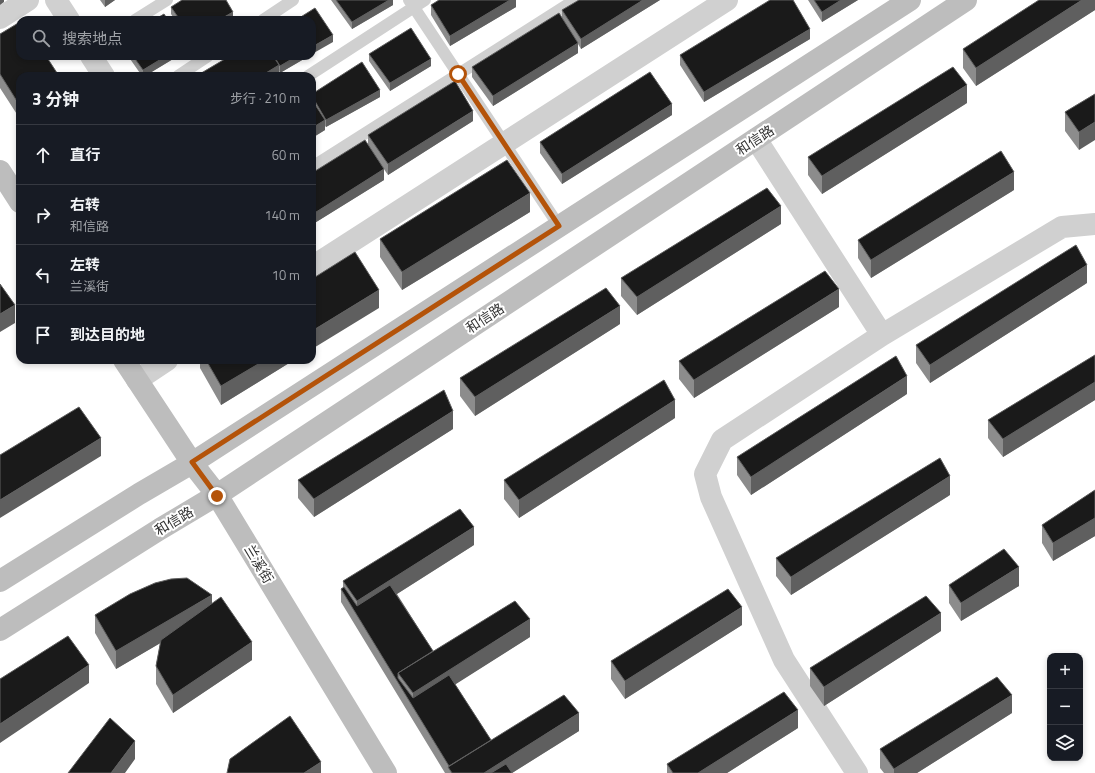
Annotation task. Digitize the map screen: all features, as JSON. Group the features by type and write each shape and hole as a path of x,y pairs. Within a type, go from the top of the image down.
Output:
{"street":[{"path":"0,18 28,0"},
{"path":"56,0 66,16"},
{"path":"316,264 727,0"},
{"path":"0,581 192,462 910,0"},
{"name":"和信路","path":"0,630 160,529 217,496 966,0"},
{"path":"94,60 101,72"},
{"path":"756,139 882,335"},
{"path":"0,171 16,196"},
{"path":"857,773 784,660 711,497 705,474 722,440 882,335 1062,227 1095,224"},
{"name":"兰溪街","path":"127,364 192,462 217,496 386,773"},
{"path":"137,380 162,364"}],"lane":[{"path":"141,16 167,0"},
{"path":"269,16 293,0"},
{"path":"314,72 412,3 424,0"},
{"path":"316,164 575,0"},
{"path":"412,3 559,226"},
{"path":"184,72 202,60"}],"building":[{"path":"182,0 226,0 233,12 226,16 177,16 171,7"},
{"path":"336,0 389,0 352,22"},
{"path":"439,0 510,0 450,36 431,5"},
{"path":"579,0 643,0 581,39 562,10"},
{"path":"770,0 793,0 810,29 704,92 680,55"},
{"path":"814,0 841,0 822,12"},
{"path":"1039,0 1082,0 976,68 963,49"},
{"path":"315,8 333,35 316,45 316,16 302,16"},
{"path":"559,13 578,43 493,96 472,67"},
{"path":"16,24 16,60 49,60 56,72 16,72 16,100 0,74 0,34"},
{"path":"411,28 431,59 390,83 369,54"},
{"path":"136,60 159,60 143,70"},
{"path":"223,60 276,60 279,65 268,72 203,72"},
{"path":"276,60 290,60 280,66"},
{"path":"362,62 380,90 326,120 316,103 316,91"},
{"path":"953,67 967,85 822,176 808,157"},
{"path":"650,72 672,104 562,174 540,142"},
{"path":"455,81 473,111 388,164 368,135"},
{"path":"1095,94 1095,122 1079,132 1065,112"},
{"path":"316,106 325,120 316,126"},
{"path":"365,140 384,169 316,212 316,171"},
{"path":"1001,151 1014,172 871,260 858,240"},
{"path":"507,160 530,193 402,272 380,239"},
{"path":"767,188 781,206 637,297 621,278"},
{"path":"1076,245 1087,265 930,365 916,345"},
{"path":"355,252 379,290 316,329 316,276"},
{"path":"825,271 839,289 694,380 679,361"},
{"path":"0,284 15,305 0,314"},
{"path":"606,288 620,306 475,397 460,378"},
{"path":"1095,355 1095,382 1003,439 988,420"},
{"path":"896,356 907,376 751,477 737,457"},
{"path":"208,364 258,364 221,386"},
{"path":"664,380 675,400 519,500 504,480"},
{"path":"444,390 453,411 314,499 298,480"},
{"path":"79,407 101,438 0,500 0,455"},
{"path":"940,458 950,476 791,577 776,558"},
{"path":"1095,490 1095,518 1053,543 1042,525"},
{"path":"460,509 474,527 357,601 343,581"},
{"path":"1004,549 1019,567 961,603 949,585"},
{"path":"187,578 212,595 116,651 95,615 130,594 155,583 171,579"},
{"path":"390,585 433,651 398,673 398,678 413,698 449,675 491,740 449,766 341,589 344,587 357,606"},
{"path":"728,589 742,607 625,681 611,661"},
{"path":"926,596 941,613 824,687 810,668"},
{"path":"221,597 252,642 173,695 156,666 161,640"},
{"path":"515,601 530,619 413,693 398,673"},
{"path":"68,636 89,665 0,724 0,679"},
{"path":"997,677 1012,695 894,769 880,749"},
{"path":"784,692 798,710 698,773 673,773 667,764"},
{"path":"564,695 579,713 484,773 452,773 448,767"},
{"path":"290,716 321,762 304,773 227,773 230,759"},
{"path":"110,718 135,741 111,773 68,773"},
{"path":"506,764 512,773 491,773"}],"route":[{"path":"217,496 192,462 559,226 458,74"}]}
